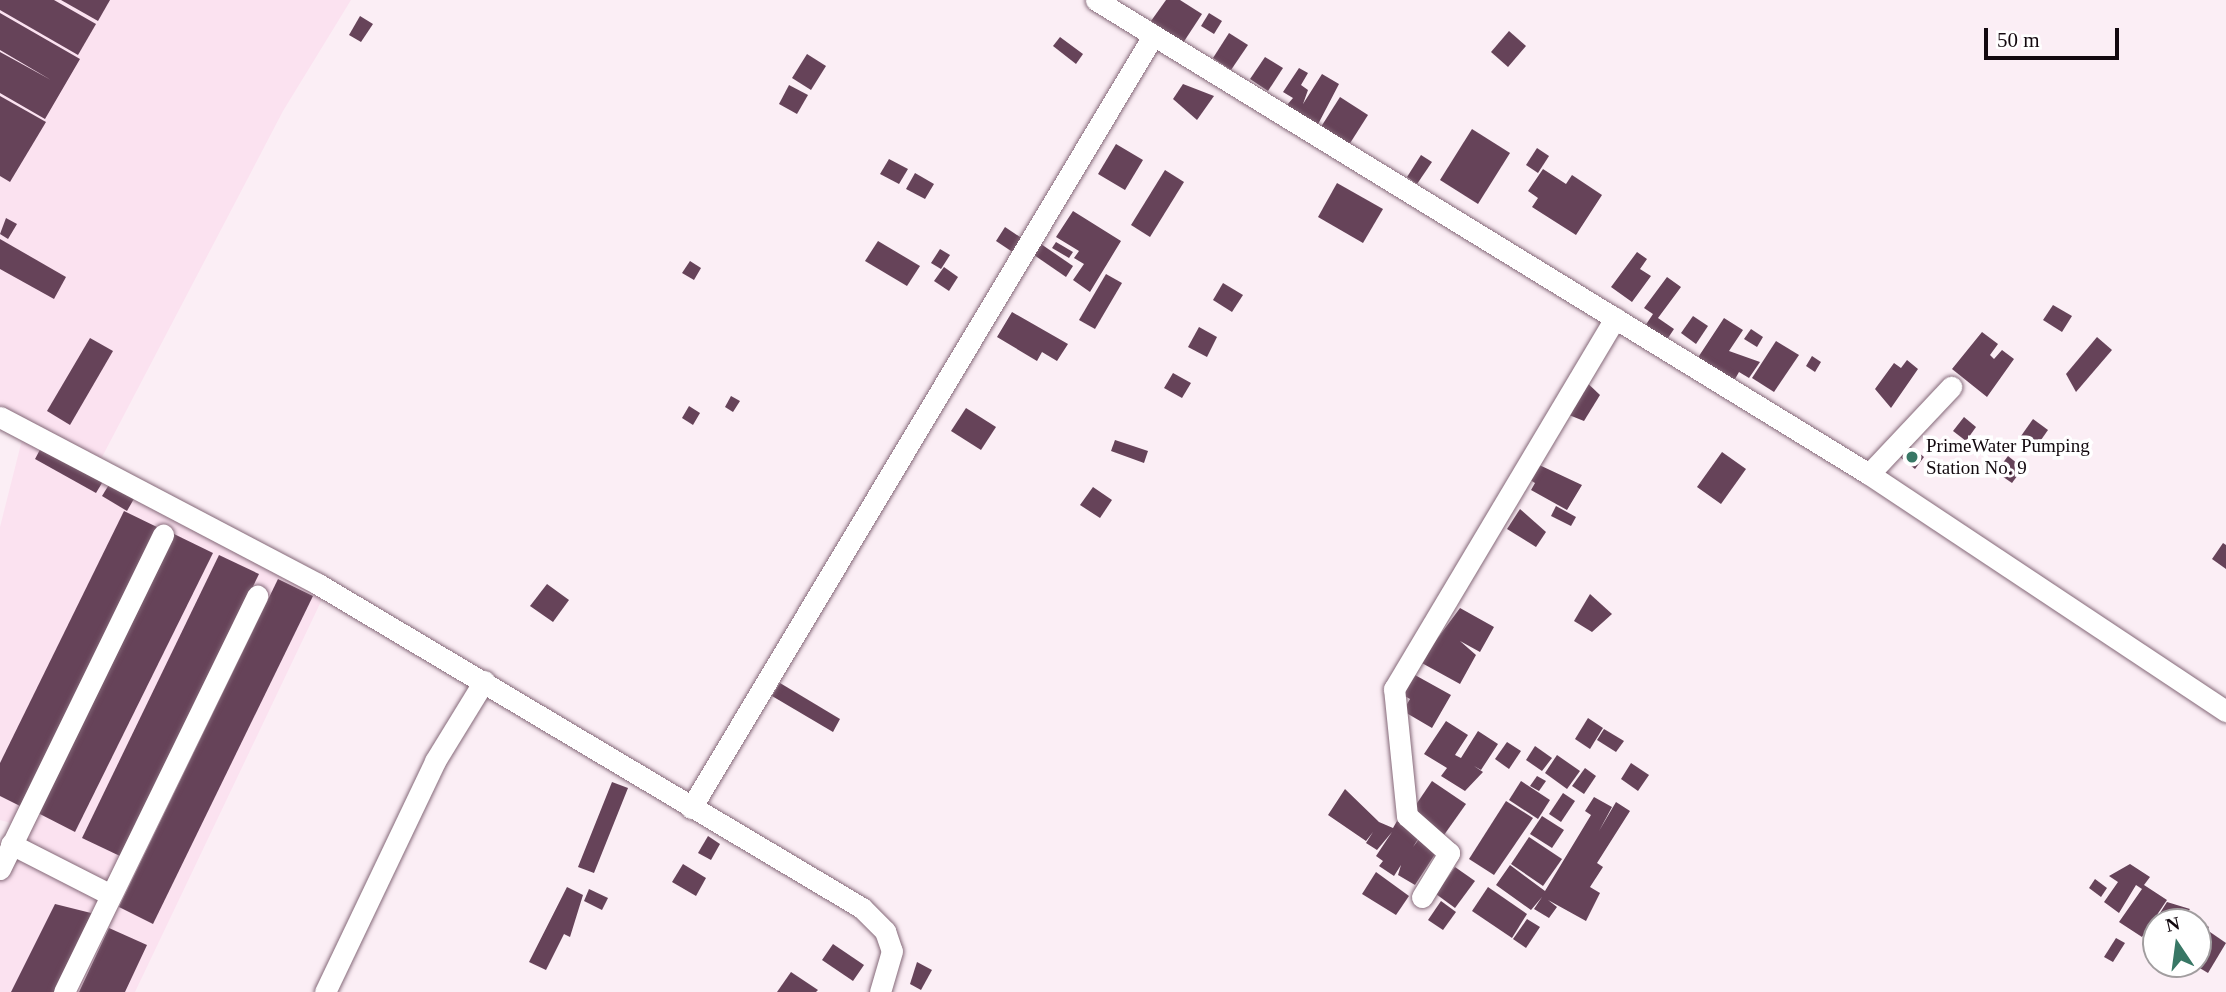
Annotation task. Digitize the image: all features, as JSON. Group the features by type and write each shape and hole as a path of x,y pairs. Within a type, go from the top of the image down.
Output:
{"street":[{"path":"1096,0 1151,39 1869,474 2226,711"},
{"path":"691,808 1151,39"},
{"path":"1422,897 1449,853 1407,816 1394,689 1615,318"},
{"path":"1869,474 1951,387"},
{"path":"0,417 318,584 484,681 879,923 892,951 880,992"},
{"path":"0,869 163,535"},
{"path":"64,992 257,596"},
{"path":"325,992 435,761 484,681"},
{"path":"11,844 111,895"}],"shaded area":[{"path":"0,0 351,0 283,111 101,459 0,409"},
{"path":"24,432 326,591 135,992 0,992 0,853 14,824 0,820 0,527"}],"building":[{"path":"0,0 54,0 96,24 78,55 0,10"},
{"path":"61,0 110,0 98,21"},
{"path":"1166,0 1180,0 1202,14 1183,43 1151,21"},
{"path":"0,13 80,59 45,119 0,93 0,52 51,80 0,50"},
{"path":"1209,13 1222,21 1214,34 1201,26"},
{"path":"360,16 373,24 361,42 349,35"},
{"path":"1509,31 1526,46 1508,67 1491,52"},
{"path":"1229,33 1248,45 1231,70 1213,58"},
{"path":"1060,37 1083,54 1076,64 1053,46"},
{"path":"807,54 826,66 811,90 792,78"},
{"path":"1265,57 1283,68 1268,91 1250,79"},
{"path":"1299,68 1308,73 1301,85 1308,90 1303,104 1322,74 1339,84 1314,132 1281,112 1293,98 1283,92"},
{"path":"1183,84 1214,96 1197,120 1173,99"},
{"path":"789,85 808,95 797,114 779,104"},
{"path":"0,96 46,122 10,182 0,176"},
{"path":"1340,97 1368,115 1347,148 1319,130"},
{"path":"1472,129 1510,153 1478,204 1440,180"},
{"path":"1116,144 1143,160 1125,190 1098,174"},
{"path":"1537,148 1549,156 1538,173 1526,165"},
{"path":"1421,155 1432,162 1417,184 1407,177"},
{"path":"889,159 908,169 899,184 880,174"},
{"path":"1543,169 1566,184 1572,175 1602,195 1576,235 1532,207 1538,198 1528,191"},
{"path":"1165,170 1184,182 1150,237 1131,225"},
{"path":"915,173 934,184 925,199 906,189"},
{"path":"1337,183 1383,209 1363,243 1318,217"},
{"path":"1073,211 1121,241 1090,292 1073,280 1084,264 1074,258 1079,251 1056,237"},
{"path":"6,218 17,224 8,239 0,234"},
{"path":"1005,227 1023,239 1014,253 996,241"},
{"path":"0,239 66,277 54,299 0,269"},
{"path":"878,241 920,266 907,286 865,261"},
{"path":"1056,242 1073,252 1069,258 1052,248"},
{"path":"1041,244 1073,266 1066,277 1034,255"},
{"path":"940,249 950,255 941,269 931,263"},
{"path":"1637,252 1647,259 1640,269 1651,276 1632,302 1611,287"},
{"path":"690,261 701,268 694,280 682,273"},
{"path":"944,267 958,277 949,291 934,281"},
{"path":"1106,274 1122,283 1095,329 1079,320"},
{"path":"1667,277 1681,287 1658,318 1674,329 1666,341 1645,326 1653,314 1644,308"},
{"path":"1223,283 1243,295 1232,312 1213,300"},
{"path":"2053,305 2072,316 2062,332 2043,320"},
{"path":"1012,312 1068,344 1057,361 1042,352 1037,361 997,337"},
{"path":"1693,316 1708,326 1696,344 1681,333"},
{"path":"1724,318 1743,330 1729,351 1760,362 1749,378 1739,372 1735,379 1723,376 1697,359"},
{"path":"1199,327 1217,337 1207,357 1188,347"},
{"path":"1751,329 1763,337 1757,347 1744,339"},
{"path":"1982,332 1998,344 1990,355 1994,359 2002,350 2014,359 1987,397 1952,369"},
{"path":"2097,337 2112,350 2076,392 2066,374"},
{"path":"90,338 113,351 70,425 47,411"},
{"path":"1776,341 1799,355 1774,392 1752,378"},
{"path":"1812,356 1821,362 1815,372 1806,366"},
{"path":"1907,360 1918,369 1891,408 1875,389 1894,363 1901,368"},
{"path":"1173,373 1191,383 1182,398 1164,388"},
{"path":"1580,376 1600,395 1584,421 1559,411"},
{"path":"731,396 740,401 733,412 725,407"},
{"path":"689,406 700,413 693,425 682,418"},
{"path":"966,408 996,427 981,450 951,431"},
{"path":"1964,417 1976,427 1966,441 1953,431"},
{"path":"2033,419 2048,430 2036,447 2021,436"},
{"path":"1115,440 1148,451 1144,463 1111,451"},
{"path":"43,444 105,478 96,493 35,459"},
{"name":"PrimeWater Pumping Station No. 9","path":"1909,445 1924,457 1915,469 1900,457"},
{"path":"1722,452 1746,469 1721,504 1697,487"},
{"path":"2008,456 2023,468 2012,483 1996,472"},
{"path":"1535,463 1582,485 1567,510 1531,490 1535,483 1527,478"},
{"path":"110,483 135,497 127,511 102,496"},
{"path":"1093,487 1112,500 1100,518 1080,505"},
{"path":"1556,506 1576,517 1571,526 1551,516"},
{"path":"1520,509 1546,532 1536,547 1507,529"},
{"path":"124,511 159,528 22,807 0,796 0,763"},
{"path":"174,534 213,553 75,832 36,812"},
{"path":"2223,543 2226,545 2226,569 2212,559"},
{"path":"219,555 259,574 122,857 82,838"},
{"path":"278,579 313,596 153,924 119,907"},
{"path":"547,584 569,600 553,622 530,606"},
{"path":"1590,594 1612,614 1592,632 1574,621"},
{"path":"1460,608 1494,627 1480,652 1460,641 1476,655 1460,684 1420,662"},
{"path":"1415,675 1451,695 1432,728 1403,711 1410,699 1403,695"},
{"path":"780,683 840,719 833,732 772,696"},
{"path":"1588,718 1603,728 1590,749 1575,739"},
{"path":"1446,721 1468,735 1455,755 1461,758 1478,731 1498,744 1481,770 1474,766 1483,772 1465,791 1441,776 1447,768 1424,754"},
{"path":"1604,729 1624,741 1616,752 1597,740"},
{"path":"1507,742 1521,751 1509,769 1495,759"},
{"path":"1535,746 1552,758 1542,771 1526,760"},
{"path":"1557,755 1580,771 1567,789 1545,773"},
{"path":"1631,763 1649,775 1638,791 1621,779"},
{"path":"1585,768 1596,776 1584,794 1572,786"},
{"path":"1537,776 1546,781 1539,791 1530,786"},
{"path":"1432,781 1466,804 1444,835 1411,812"},
{"path":"1521,781 1550,800 1538,819 1509,800"},
{"path":"612,782 628,788 594,873 578,867"},
{"path":"1345,789 1379,822 1393,828 1397,821 1420,836 1413,847 1419,839 1437,851 1415,885 1398,875 1401,865 1394,876 1379,866 1383,861 1376,856 1392,832 1377,850 1366,843 1373,832 1366,841 1328,815"},
{"path":"1563,793 1575,801 1561,822 1549,814"},
{"path":"1594,797 1612,807 1599,831 1616,802 1630,811 1597,863 1603,867 1590,887 1600,893 1586,921 1548,900 1557,907 1549,918 1534,909 1542,897 1531,910 1496,885 1510,865 1545,891 1591,815 1585,811"},
{"path":"1506,801 1533,818 1494,875 1469,859"},
{"path":"1542,816 1564,830 1552,848 1530,834"},
{"path":"708,836 720,844 711,860 698,853"},
{"path":"1529,837 1562,859 1543,886 1511,864"},
{"path":"683,864 706,878 696,896 672,882"},
{"path":"2130,864 2150,877 2144,885 2167,900 2162,908 2142,908 2142,937 2119,922 2142,889 2136,885 2119,913 2104,902 2118,882 2109,876"},
{"path":"1455,867 1475,881 1455,908 1436,894"},
{"path":"1376,872 1409,896 1396,915 1362,894"},
{"path":"2095,879 2107,888 2101,897 2089,888"},
{"path":"567,887 583,895 570,937 564,934 546,970 529,962"},
{"path":"1488,887 1527,914 1512,938 1472,911"},
{"path":"589,889 608,898 602,910 584,901"},
{"path":"1441,901 1456,912 1443,930 1428,920"},
{"path":"2167,902 2187,908 2163,908"},
{"path":"55,904 95,914 57,992 11,992"},
{"path":"1527,919 1540,927 1526,948 1513,939"},
{"path":"109,928 147,945 125,992 79,992"},
{"path":"2212,933 2226,943 2212,966"},
{"path":"2116,938 2125,943 2113,962 2104,957"},
{"path":"833,944 864,965 853,981 822,960"},
{"path":"917,962 932,970 921,990 910,984"},
{"path":"791,972 818,990 777,992"}],"place":[{"name":"PrimeWater Pumping Station No. 9","path":"1912,457"}]}
